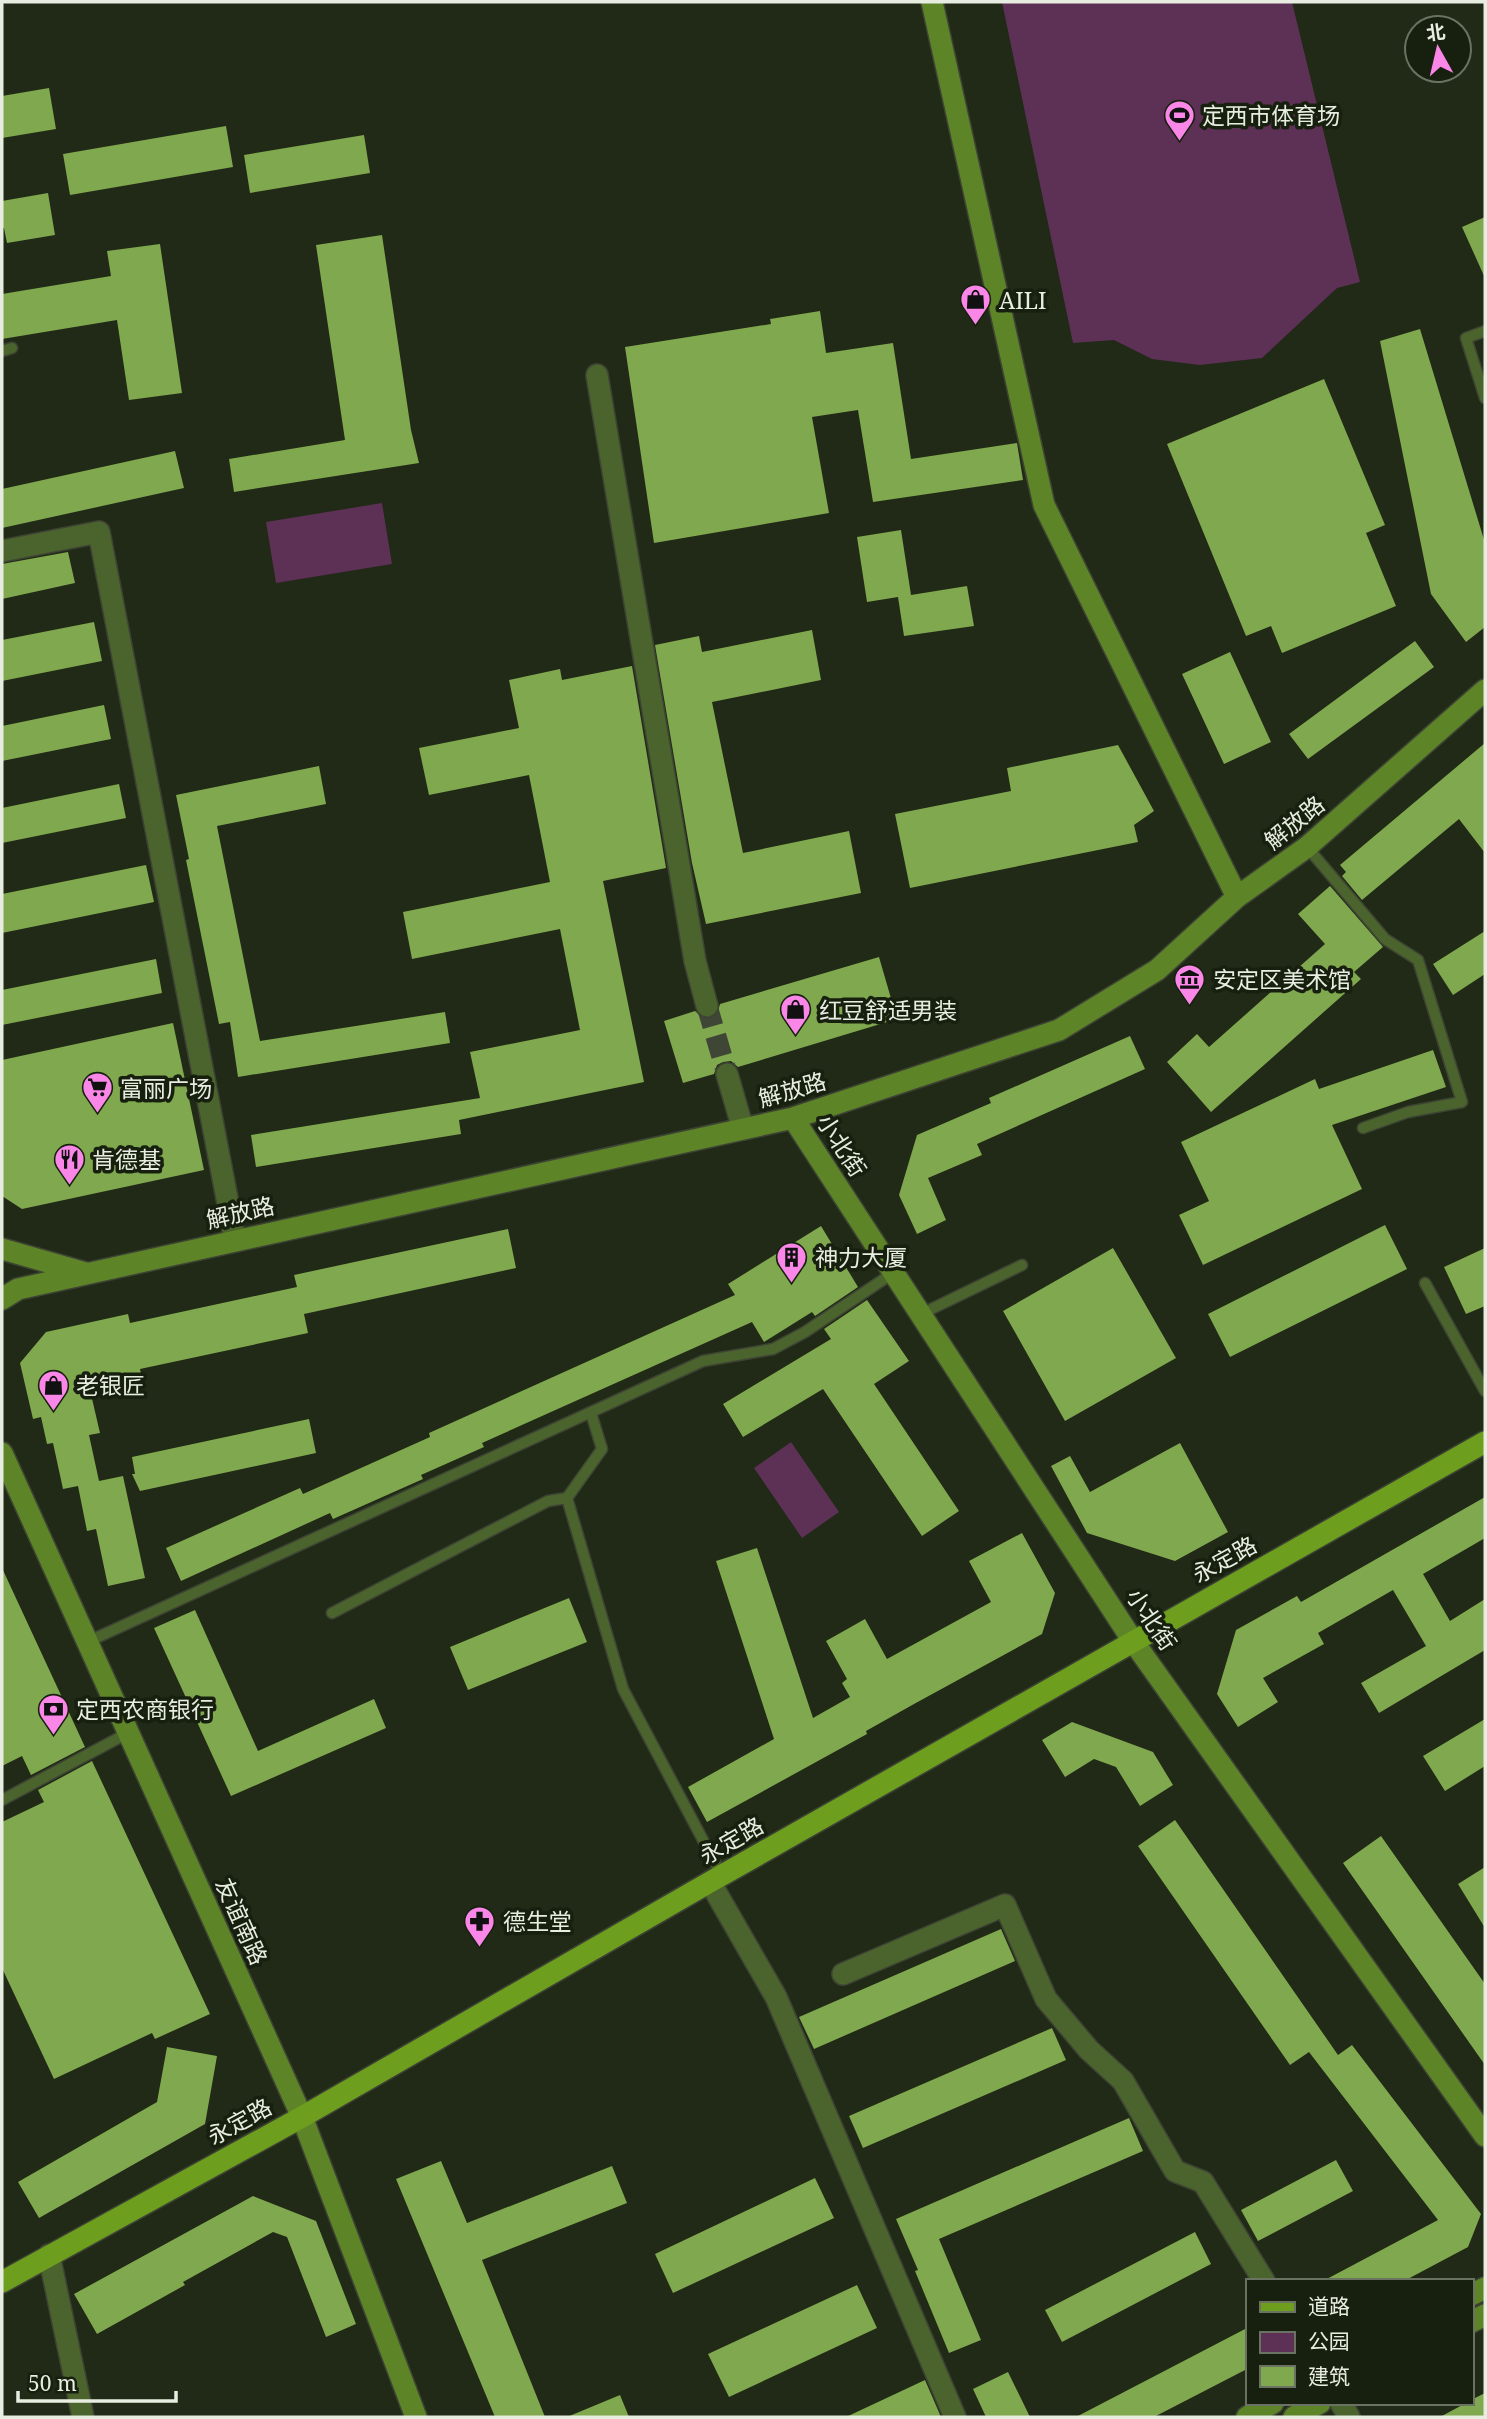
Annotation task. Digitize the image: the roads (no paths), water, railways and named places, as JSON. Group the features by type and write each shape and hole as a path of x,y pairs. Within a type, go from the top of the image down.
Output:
{"main road":[{"path":"932,2 1044,506 1237,897"},
{"name":"解放路","path":"2,1299 18,1289 793,1118 1059,1030 1157,970 1237,897 1307,847 1485,690"},
{"name":"小北街","path":"793,1118 1133,1641 1485,2136"},
{"path":"2,1249 88,1273"},
{"name":"永定路","path":"2,2282 302,2117 1485,1442"},
{"name":"友谊南路","path":"2,1453 302,2117 416,2417"},
{"path":"1247,2417 1269,2405"},
{"path":"1294,2417 1316,2405"}],"street":[{"path":"597,375 695,961 707,1006"},
{"path":"2,551 99,532 235,1240"},
{"path":"727,1074 743,1129"},
{"path":"716,1879 776,1997 955,2417"},
{"path":"843,1974 1005,1905 1045,1999 1088,2050 1123,2081 1175,2171 1203,2182 1263,2279"},
{"path":"49,2255 83,2417"}],"lane":[{"path":"1485,331 1466,338 1485,398"},
{"path":"1307,847 1385,939 1418,960 1462,1102 1408,1112 1363,1128"},
{"path":"921,1314 1022,1265"},
{"path":"87,1642 703,1361 773,1349 805,1332 893,1273"},
{"path":"1425,1283 1485,1391"},
{"path":"332,1613 548,1501 567,1498 601,1449 590,1413"},
{"path":"567,1498 623,1689 716,1879"},
{"path":"2,1800 128,1733"}],"tunnel":[{"path":"707,1006 727,1074"}],"place":[{"name":"定西市体育场","path":"1179,142"},
{"name":"AILI","path":"976,327"},
{"name":"安定区美术馆","path":"1190,1006"},
{"name":"红豆舒适男装","path":"796,1037"},
{"name":"富丽广场","path":"97,1115"},
{"name":"肯德基","path":"69,1186"},
{"name":"神力大厦","path":"792,1284"},
{"name":"老银匠","path":"53,1412"},
{"name":"定西农商银行","path":"53,1736"},
{"name":"德生堂","path":"480,1948"}]}
